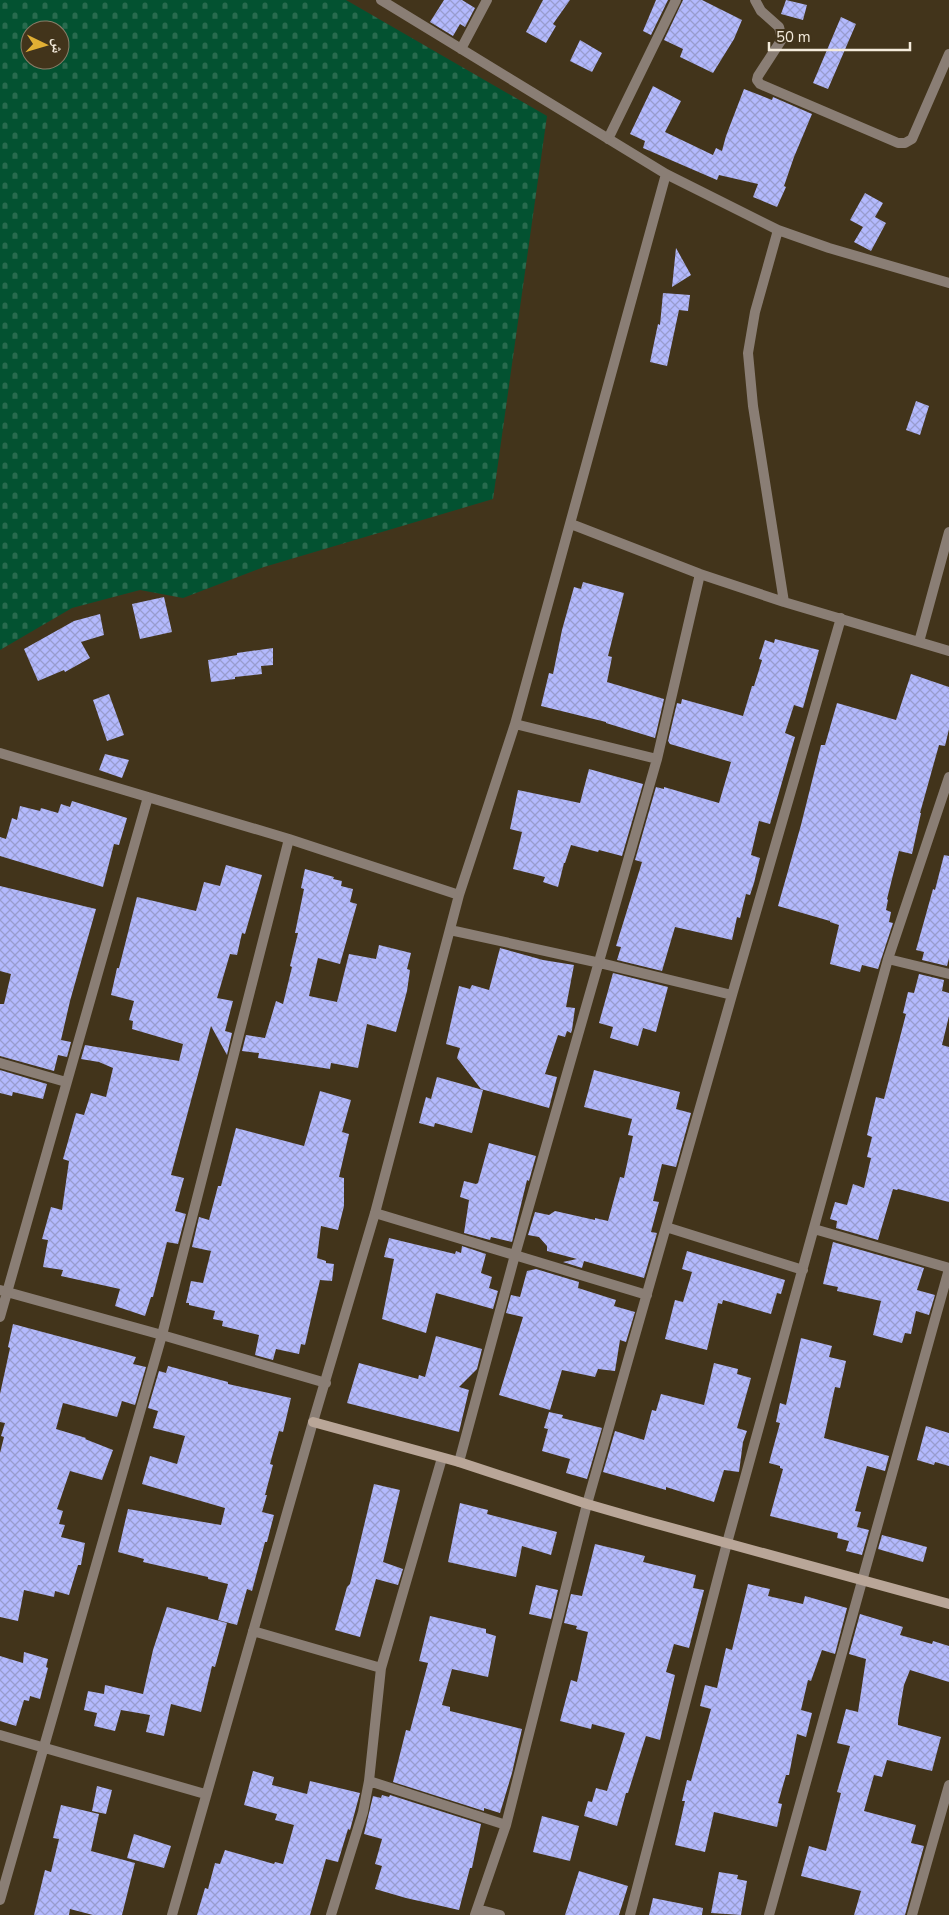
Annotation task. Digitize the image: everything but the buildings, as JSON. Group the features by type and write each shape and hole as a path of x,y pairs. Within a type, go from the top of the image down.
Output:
{"street":[{"path":"382,0 666,174 778,230 829,248 949,283"},
{"path":"461,49 487,0"},
{"path":"608,139 676,0"},
{"path":"755,0 761,11 779,27 782,39 758,76 760,84 898,143 905,143 912,139 949,54"},
{"path":"172,1915 205,1794 375,1213 459,895 515,724 666,174"},
{"path":"778,230 755,312 748,352 753,406 784,602"},
{"path":"570,524 700,574 784,602 949,651"},
{"path":"919,642 949,532"},
{"path":"459,1462 515,1255 657,759 700,574"},
{"path":"500,1915 476,1912 506,1825 588,1504 841,618"},
{"path":"515,724 657,759"},
{"path":"0,752 148,798 290,839 459,895"},
{"path":"630,1915 727,1543 888,959 949,777"},
{"path":"0,1318 4,1291 148,798"},
{"path":"0,1900 162,1335 290,839"},
{"path":"450,930 600,962 732,995"},
{"path":"888,959 949,974"},
{"path":"0,1064 66,1082"},
{"path":"375,1213 647,1295"},
{"path":"666,1227 803,1270"},
{"path":"768,1915 949,1268 814,1229"},
{"path":"4,1291 326,1383"},
{"path":"313,1422 459,1462 588,1504 949,1604"},
{"path":"331,1915 363,1812 369,1782 381,1668 442,1458"},
{"path":"253,1631 381,1668"},
{"path":"0,1735 205,1794"},
{"path":"369,1782 506,1825"},
{"path":"912,1915 949,1785"}],"green space":[{"path":"0,0 346,0 547,116 493,499 264,567 183,598 140,590 72,608 0,650"}]}
